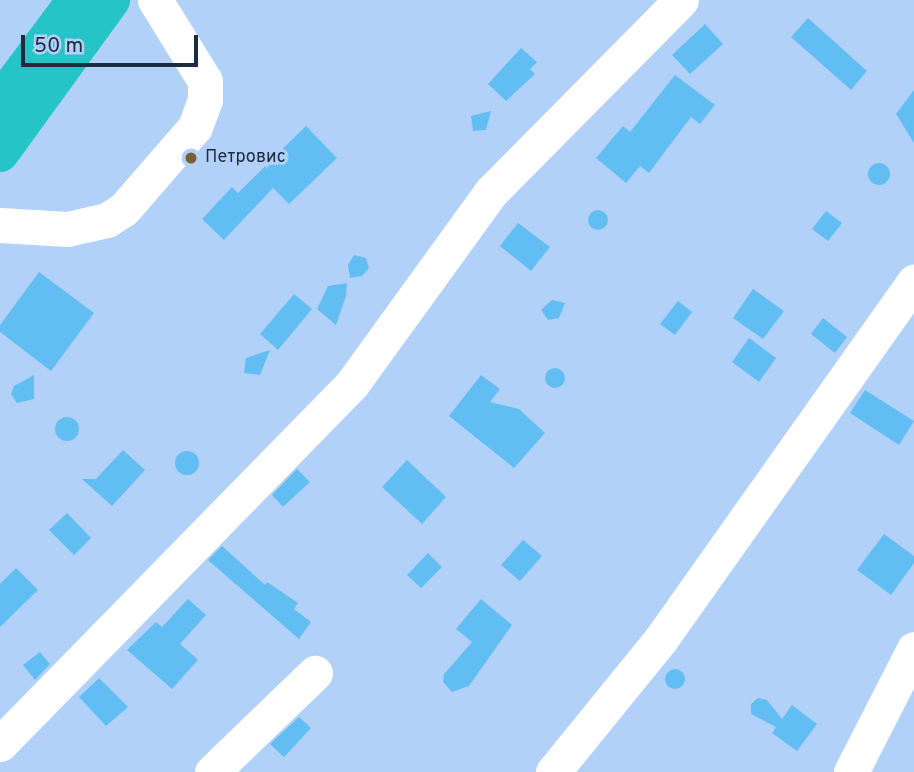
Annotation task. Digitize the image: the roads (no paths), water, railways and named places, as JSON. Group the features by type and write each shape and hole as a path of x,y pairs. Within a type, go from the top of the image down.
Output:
{"highway":[{"path":"0,102 76,0"},
{"path":"0,153 111,0"}],"street":[{"path":"0,225 67,229 107,220 124,209 195,127 205,100 205,81 155,0"},
{"path":"0,744 352,384 491,192 681,0"},
{"path":"552,772 661,639 914,282"},
{"path":"851,772 914,649"},
{"path":"212,772 315,673"}],"place":[{"name":"Петровис","path":"191,158"}]}
